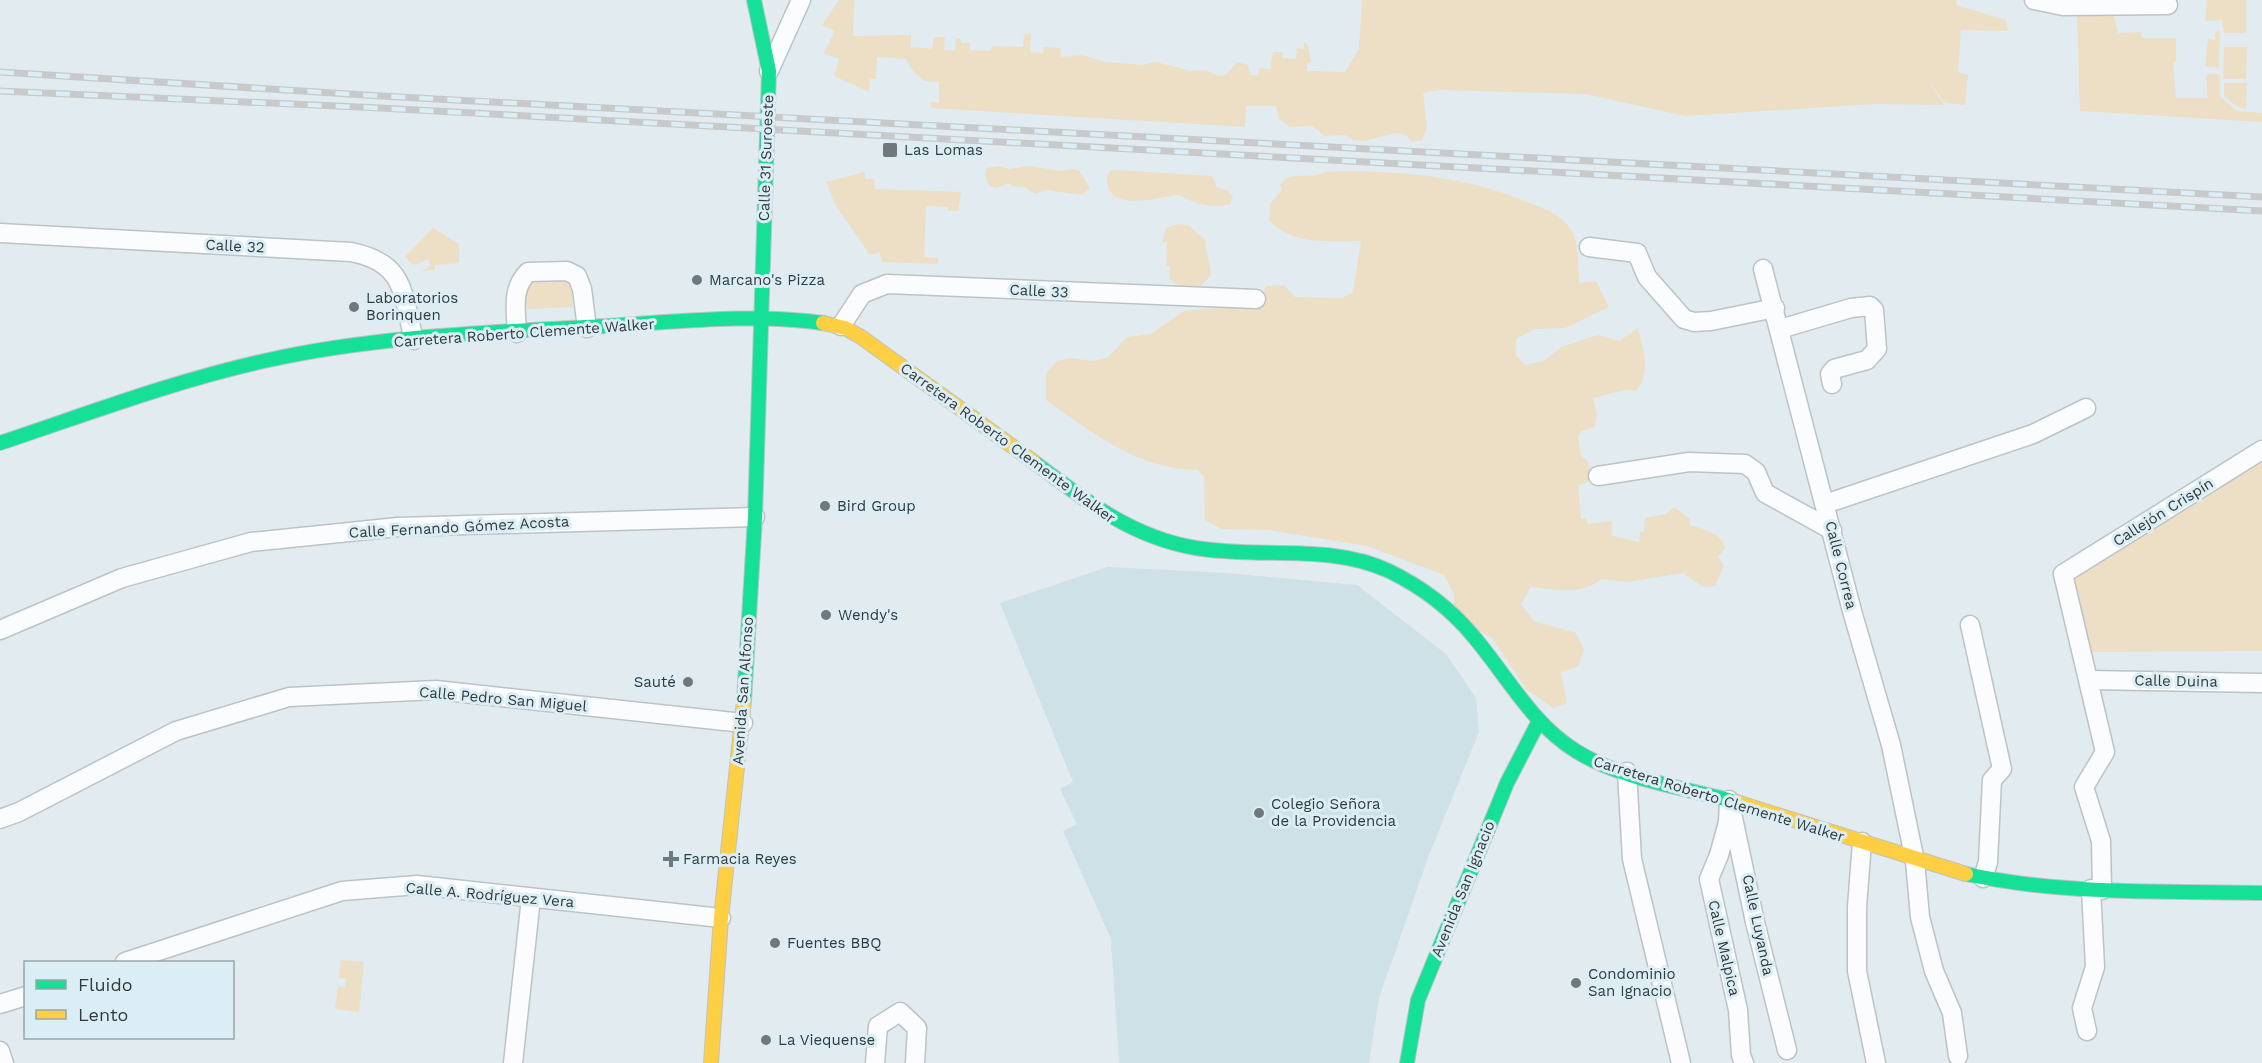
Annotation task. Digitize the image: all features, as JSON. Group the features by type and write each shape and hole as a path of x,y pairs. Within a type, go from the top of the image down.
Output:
{"main road":[{"name":"Calle 31 Suroeste","path":"754,0 769,71 762,318"},
{"name":"Carretera Roberto Clemente Walker","path":"0,443 232,369 302,354 414,340 762,318 841,326 958,404 1103,514 1131,529 1156,539 1225,552 1341,556 1402,578 1430,595 1466,627 1539,721 1560,742 1582,757 1729,800 1915,861 1983,878 2024,885 2097,889 2262,893"},
{"name":"Avenida San Alfonso","path":"711,1063 721,918 743,723 755,517 762,318"},
{"name":"Avenida San Ignacio","path":"1407,1063 1418,1000 1507,783 1539,721"}],"street":[{"path":"769,71 801,0"},
{"path":"2034,0 2063,6 2168,5"},
{"name":"Calle 32","path":"0,232 351,252 372,256 389,267 399,282 414,340"},
{"path":"1589,247 1637,253 1647,277 1684,319 1711,321 1775,308"},
{"name":"Calle Correa","path":"1763,269 1891,745 1915,861 1920,917 1934,971 1952,1013 1958,1056"},
{"path":"517,333 516,297 519,281 528,272 567,271 577,276 582,289 587,328"},
{"name":"Calle 33","path":"841,326 862,294 887,284 1256,299"},
{"path":"1780,329 1851,308 1870,306 1874,310 1877,349 1867,360 1834,369 1830,374 1832,384"},
{"path":"1825,504 2033,434 2086,408"},
{"name":"Callejón Crispín","path":"2089,680 2063,574 2262,450"},
{"path":"1598,476 1689,462 1745,464 1756,472 1765,493 1832,530"},
{"name":"Calle Fernando Gómez Acosta","path":"0,630 122,578 251,542 398,527 755,517"},
{"path":"1970,625 2002,769 1992,780 1988,862 1983,878"},
{"path":"2087,1031 2082,1008 2095,967 2101,841 2084,786 2105,752 2089,680"},
{"name":"Calle Duina","path":"2089,680 2262,682"},
{"name":"Calle Pedro San Miguel","path":"0,819 19,812 176,731 289,697 436,690 743,723"},
{"path":"1627,772 1632,859 1681,1063"},
{"name":"Calle Luyanda","path":"1729,800 1755,922 1787,1050"},
{"name":"Calle Malpica","path":"1729,800 1728,822 1719,855 1709,879 1738,1010 1741,1055 1744,1063"},
{"path":"1862,842 1857,907 1857,971 1876,1063"},
{"name":"Calle A. Rodríguez Vera","path":"131,961 342,891 417,885 721,918"},
{"path":"513,1063 531,898"},
{"path":"0,1004 24,997"},
{"path":"875,1063 878,1026 900,1012 917,1028 915,1063"},
{"path":"0,1051 4,1063"}],"shaded area":[{"path":"839,0 854,0 853,36 911,35 911,47 932,49 934,37 945,37 944,50 955,51 956,38 961,39 961,43 970,43 970,50 990,51 993,46 1023,47 1024,34 1031,34 1030,52 1043,53 1044,47 1060,48 1061,57 1081,55 1106,62 1141,65 1156,62 1191,71 1206,70 1217,76 1226,75 1237,62 1248,65 1250,75 1258,76 1259,68 1270,69 1273,52 1283,52 1283,58 1296,59 1297,48 1304,49 1304,42 1308,45 1311,62 1307,63 1307,71 1345,72 1359,49 1362,0 1957,0 1956,5 2006,20 2008,31 1961,30 1958,72 1968,75 1965,105 1945,103 1927,78 1944,105 1875,104 1685,116 1585,94 1438,90 1423,93 1427,127 1422,140 1411,142 1406,135 1396,133 1364,141 1353,140 1345,135 1325,136 1312,126 1290,127 1279,119 1276,106 1246,106 1245,127 931,108 931,102 939,103 939,82 924,81 912,70 906,59 877,57 876,79 870,79 869,92 834,76 839,59 824,53 835,31 822,25"},
{"path":"2207,0 2246,0 2246,33 2224,33 2222,20 2205,21"},
{"path":"2077,16 2114,16 2118,33 2141,32 2142,38 2176,38 2176,62 2173,62 2176,98 2208,98 2206,77 2208,74 2220,74 2220,97 2237,111 2262,113 2262,122 2080,111"},
{"path":"2220,31 2219,71 2216,67 2205,66 2208,39 2215,40 2215,32"},
{"path":"2224,47 2247,47 2246,79 2223,79"},
{"path":"2224,83 2247,83 2246,108 2239,108 2224,96"},
{"path":"999,166 1008,169 1031,166 1059,171 1074,169 1080,172 1090,188 1082,195 1045,190 1035,194 1024,187 1012,186 1009,183 996,188 989,186 985,176 987,168"},
{"path":"1110,171 1212,176 1217,187 1228,191 1233,197 1230,204 1217,206 1191,201 1179,195 1141,201 1121,199 1109,189 1107,182"},
{"path":"865,172 865,179 874,179 875,189 961,192 958,211 948,211 948,207 926,206 924,257 938,258 938,264 882,262 880,252 870,255 836,206 826,182"},
{"path":"1324,172 1378,172 1454,180 1504,194 1547,210 1567,224 1576,242 1579,283 1596,281 1609,307 1565,328 1534,329 1516,339 1516,355 1525,365 1544,361 1561,347 1598,335 1619,341 1638,328 1645,361 1641,383 1636,391 1625,390 1593,398 1597,414 1595,427 1581,431 1578,436 1581,456 1587,460 1594,475 1586,483 1578,485 1581,519 1586,518 1588,524 1612,521 1612,536 1639,542 1640,532 1644,532 1645,518 1666,514 1674,507 1690,519 1690,525 1711,532 1720,539 1725,548 1718,557 1724,566 1715,586 1703,587 1683,573 1627,582 1601,579 1586,588 1577,590 1531,587 1521,604 1534,621 1576,633 1584,649 1578,667 1561,672 1567,703 1553,708 1526,689 1492,638 1454,617 1454,595 1444,575 1367,546 1268,530 1222,529 1205,520 1204,477 1198,470 1156,464 1137,457 1099,437 1046,400 1046,373 1057,361 1071,358 1092,361 1107,358 1127,337 1151,334 1184,311 1232,307 1262,297 1266,286 1284,285 1295,297 1342,298 1353,292 1361,241 1324,241 1300,238 1278,228 1269,220 1270,204 1282,190 1280,185 1284,180 1294,176 1312,176"},
{"path":"1178,224 1188,225 1205,240 1211,275 1200,287 1180,287 1170,279 1170,266 1166,266 1167,242 1162,242 1166,228"},
{"path":"433,228 459,244 459,263 435,265 435,270 421,271 431,266 428,259 414,265 405,257"},
{"path":"562,277 573,284 572,307 527,309 523,299 529,280"},
{"path":"2262,454 2262,651 2084,652 2067,576"},
{"name":"Colegio Señora de la Providencia","path":"1108,567 1227,573 1357,585 1446,654 1476,698 1479,732 1429,855 1379,998 1369,1063 1119,1063 1111,939 1063,831 1077,824 1060,789 1073,782 1000,603"},
{"path":"341,960 364,962 359,1012 335,1009 338,986 345,987 346,979 339,978"}],"railway":[{"path":"0,72 381,96 2262,197"},
{"path":"0,91 380,108 2262,211"}],"traffic: fast":[{"path":"744,701 755,517 769,71 754,0"},
{"path":"0,443 197,378 264,361 348,346 477,333 714,319 742,318 823,323"},
{"path":"1034,462 1110,516 1151,536 1173,543 1220,551 1318,554 1342,557 1366,562 1389,571 1413,584 1456,617 1533,713 1560,740 1576,751 1593,761 1633,776 1736,802"},
{"path":"1407,1063 1418,1000 1507,783 1539,721"},
{"path":"1966,874 2039,886 2076,889 2262,893"}],"traffic: slow":[{"path":"823,323 845,328 861,337 1034,462"},
{"path":"711,1063 721,918 744,701"},
{"path":"1736,802 1966,874"}],"place":[{"name":"Las Lomas","path":"890,150"},
{"name":"Marcano's Pizza","path":"697,280"},
{"name":"Laboratorios Borinquen","path":"354,307"},
{"name":"Bird Group","path":"825,506"},
{"name":"Wendy's","path":"826,615"},
{"name":"Sauté","path":"688,682"},
{"name":"Colegio Señora de la Providencia","path":"1259,813"},
{"name":"Farmacia Reyes","path":"671,859"},
{"name":"Fuentes BBQ","path":"775,943"},
{"name":"Condominio San Ignacio","path":"1576,983"},
{"name":"La Viequense","path":"766,1040"}]}
